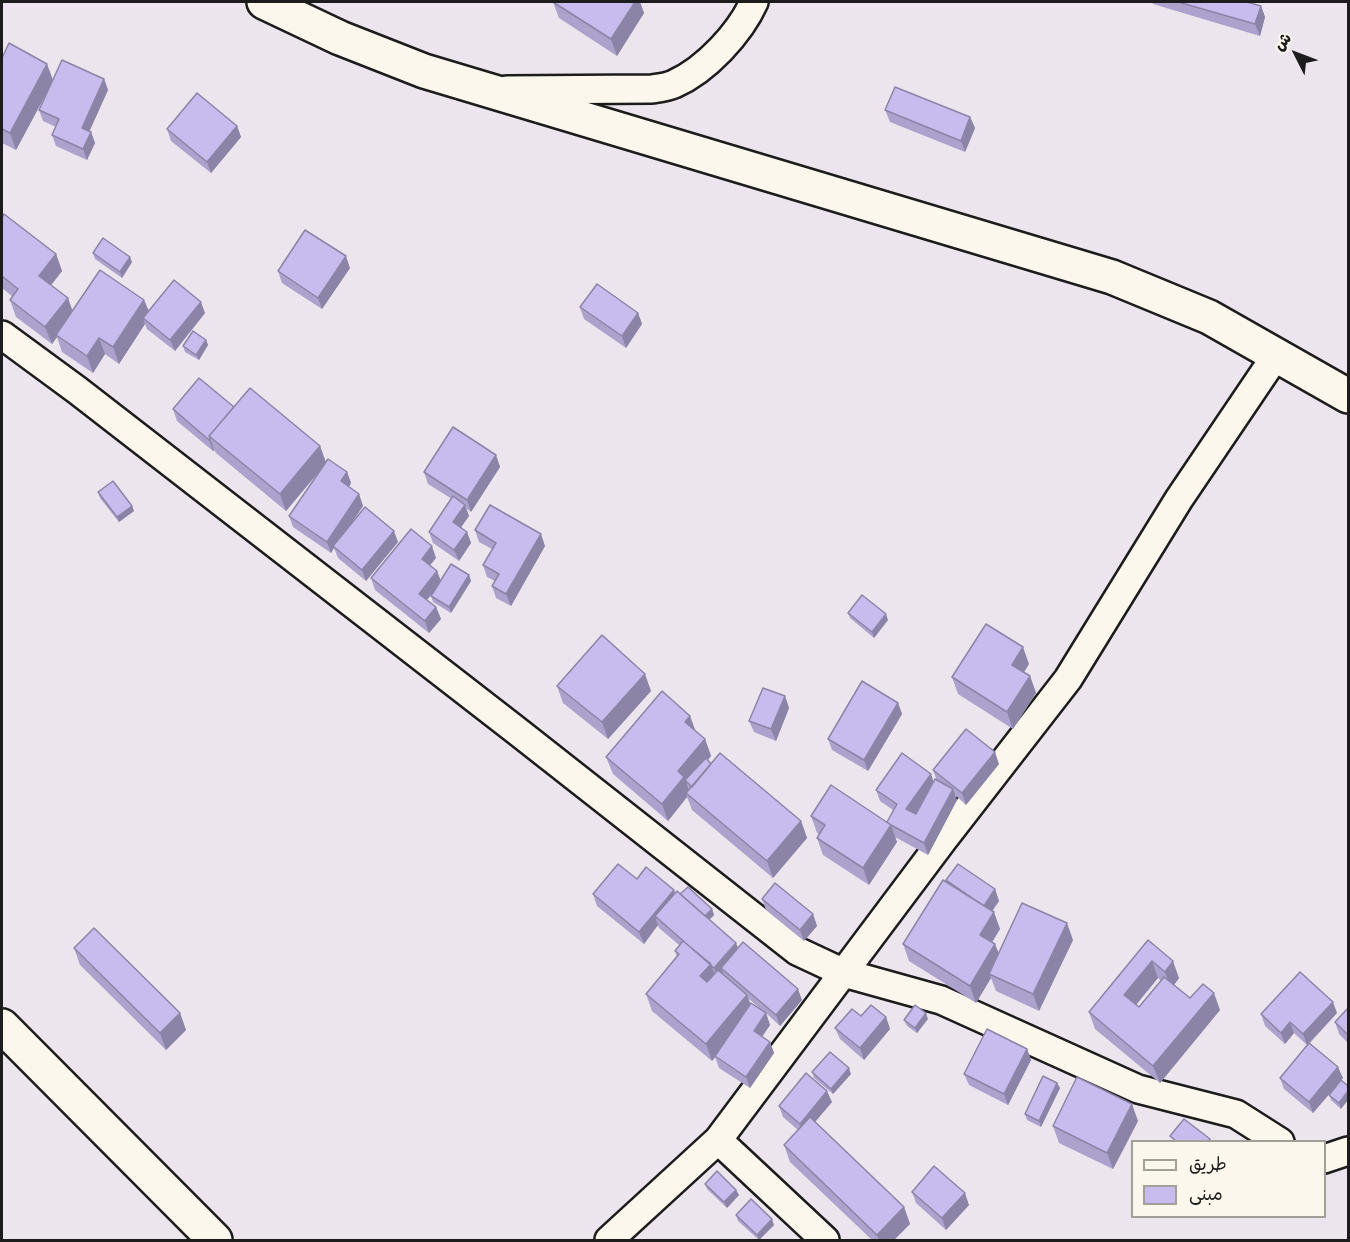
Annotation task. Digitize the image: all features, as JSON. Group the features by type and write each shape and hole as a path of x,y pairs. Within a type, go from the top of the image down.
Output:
{"main road":[{"path":"264,2 340,38 491,90 1112,277 1209,317 1348,396"},
{"path":"2,1026 215,1240"}],"street":[{"path":"491,90 652,89 673,85 704,64 748,15 754,2"},
{"path":"2,335 302,564 796,951 844,973 941,1000 1138,1089 1236,1114 1277,1140"},
{"path":"609,1240 718,1140 1068,679 1179,499 1276,354"},
{"path":"718,1140 825,1240"},
{"path":"1326,1158 1348,1151"}],"building":[{"path":"553,2 635,2 611,39"},
{"path":"1178,2 1247,2 1261,6 1255,24"},
{"path":"9,43 47,64 10,133 2,129 2,58"},
{"path":"62,60 104,79 82,128 91,132 83,149 52,135 59,119 39,110"},
{"path":"895,87 970,117 961,141 885,110"},
{"path":"197,93 237,126 207,162 167,129"},
{"path":"4,214 56,254 39,276 68,298 45,327 10,300 18,289 2,276 2,218"},
{"path":"305,230 346,256 318,298 278,271"},
{"path":"103,238 130,257 120,272 93,253"},
{"path":"100,270 144,300 113,347 99,338 87,356 56,335"},
{"path":"174,280 201,302 170,340 143,318"},
{"path":"597,284 638,313 622,336 580,307"},
{"path":"193,331 206,340 196,355 183,346"},
{"path":"199,378 234,407 209,436 209,440 173,409"},
{"path":"250,388 320,446 280,494 209,436"},
{"path":"453,427 496,455 467,500 424,472"},
{"path":"328,459 347,472 341,481 359,494 327,542 289,516"},
{"path":"113,481 132,506 117,517 98,492"},
{"path":"453,496 465,505 453,522 467,532 454,550 429,532"},
{"path":"490,505 541,534 506,594 492,586 499,574 483,565 496,543 475,530"},
{"path":"365,507 394,531 362,570 333,546"},
{"path":"411,529 432,546 422,559 437,571 419,594 436,607 425,621 371,578"},
{"path":"451,564 469,575 449,607 431,596"},
{"path":"862,595 886,614 872,632 848,613"},
{"path":"986,624 1023,647 1012,665 1030,676 1007,712 952,677"},
{"path":"602,635 645,674 602,722 557,686"},
{"path":"862,681 898,703 864,760 828,739"},
{"path":"763,688 785,696 771,729 749,721"},
{"path":"662,691 690,716 685,722 705,739 678,771 684,777 662,804 606,757"},
{"path":"966,729 995,752 962,793 933,770"},
{"path":"720,753 801,821 767,861 686,793"},
{"path":"902,753 931,774 906,809 916,814 935,779 953,789 924,843 887,822 897,804 876,790"},
{"path":"706,758 711,764 692,787 685,780"},
{"path":"831,785 891,825 863,868 817,838 825,825 811,816"},
{"path":"618,864 637,879 646,867 674,890 639,932 593,894"},
{"path":"958,864 995,889 984,906 946,880"},
{"path":"943,880 994,912 980,935 995,944 970,986 903,944"},
{"path":"775,883 813,914 800,930 762,899"},
{"path":"688,887 712,909 705,916 680,894"},
{"path":"677,891 736,943 714,968 655,916"},
{"path":"1022,903 1067,923 1033,994 989,974"},
{"path":"94,928 180,1013 160,1033 74,948"},
{"path":"1148,940 1173,961 1165,972 1152,961 1124,995 1139,1007 1164,977 1190,998 1203,984 1214,993 1153,1066 1089,1012"},
{"path":"683,941 711,964 700,976 707,982 718,970 747,995 706,1044 646,994 679,954 675,951"},
{"path":"743,942 798,989 776,1015 721,968"},
{"path":"1300,972 1333,1002 1303,1034 1290,1022 1281,1033 1261,1014"},
{"path":"751,1003 766,1013 754,1031 770,1042 746,1077 715,1056"},
{"path":"871,1005 886,1017 860,1048 835,1028 852,1009 861,1016"},
{"path":"915,1005 926,1013 915,1028 904,1020"},
{"path":"1348,1008 1348,1035 1335,1022"},
{"path":"987,1029 1027,1049 1004,1094 964,1074"},
{"path":"1309,1043 1338,1067 1309,1102 1280,1078"},
{"path":"830,1052 849,1068 831,1089 812,1072"},
{"path":"806,1073 827,1091 800,1124 779,1106"},
{"path":"1043,1076 1057,1083 1039,1121 1025,1114"},
{"path":"1077,1077 1132,1104 1107,1153 1053,1126"},
{"path":"1341,1080 1348,1086 1348,1091 1339,1103 1329,1095"},
{"path":"810,1117 904,1207 877,1235 784,1145"},
{"path":"1184,1119 1210,1139 1175,1140 1170,1136"},
{"path":"934,1166 965,1193 942,1218 912,1192"},
{"path":"717,1171 736,1190 724,1202 705,1184"},
{"path":"751,1199 772,1219 757,1235 736,1215"}]}
